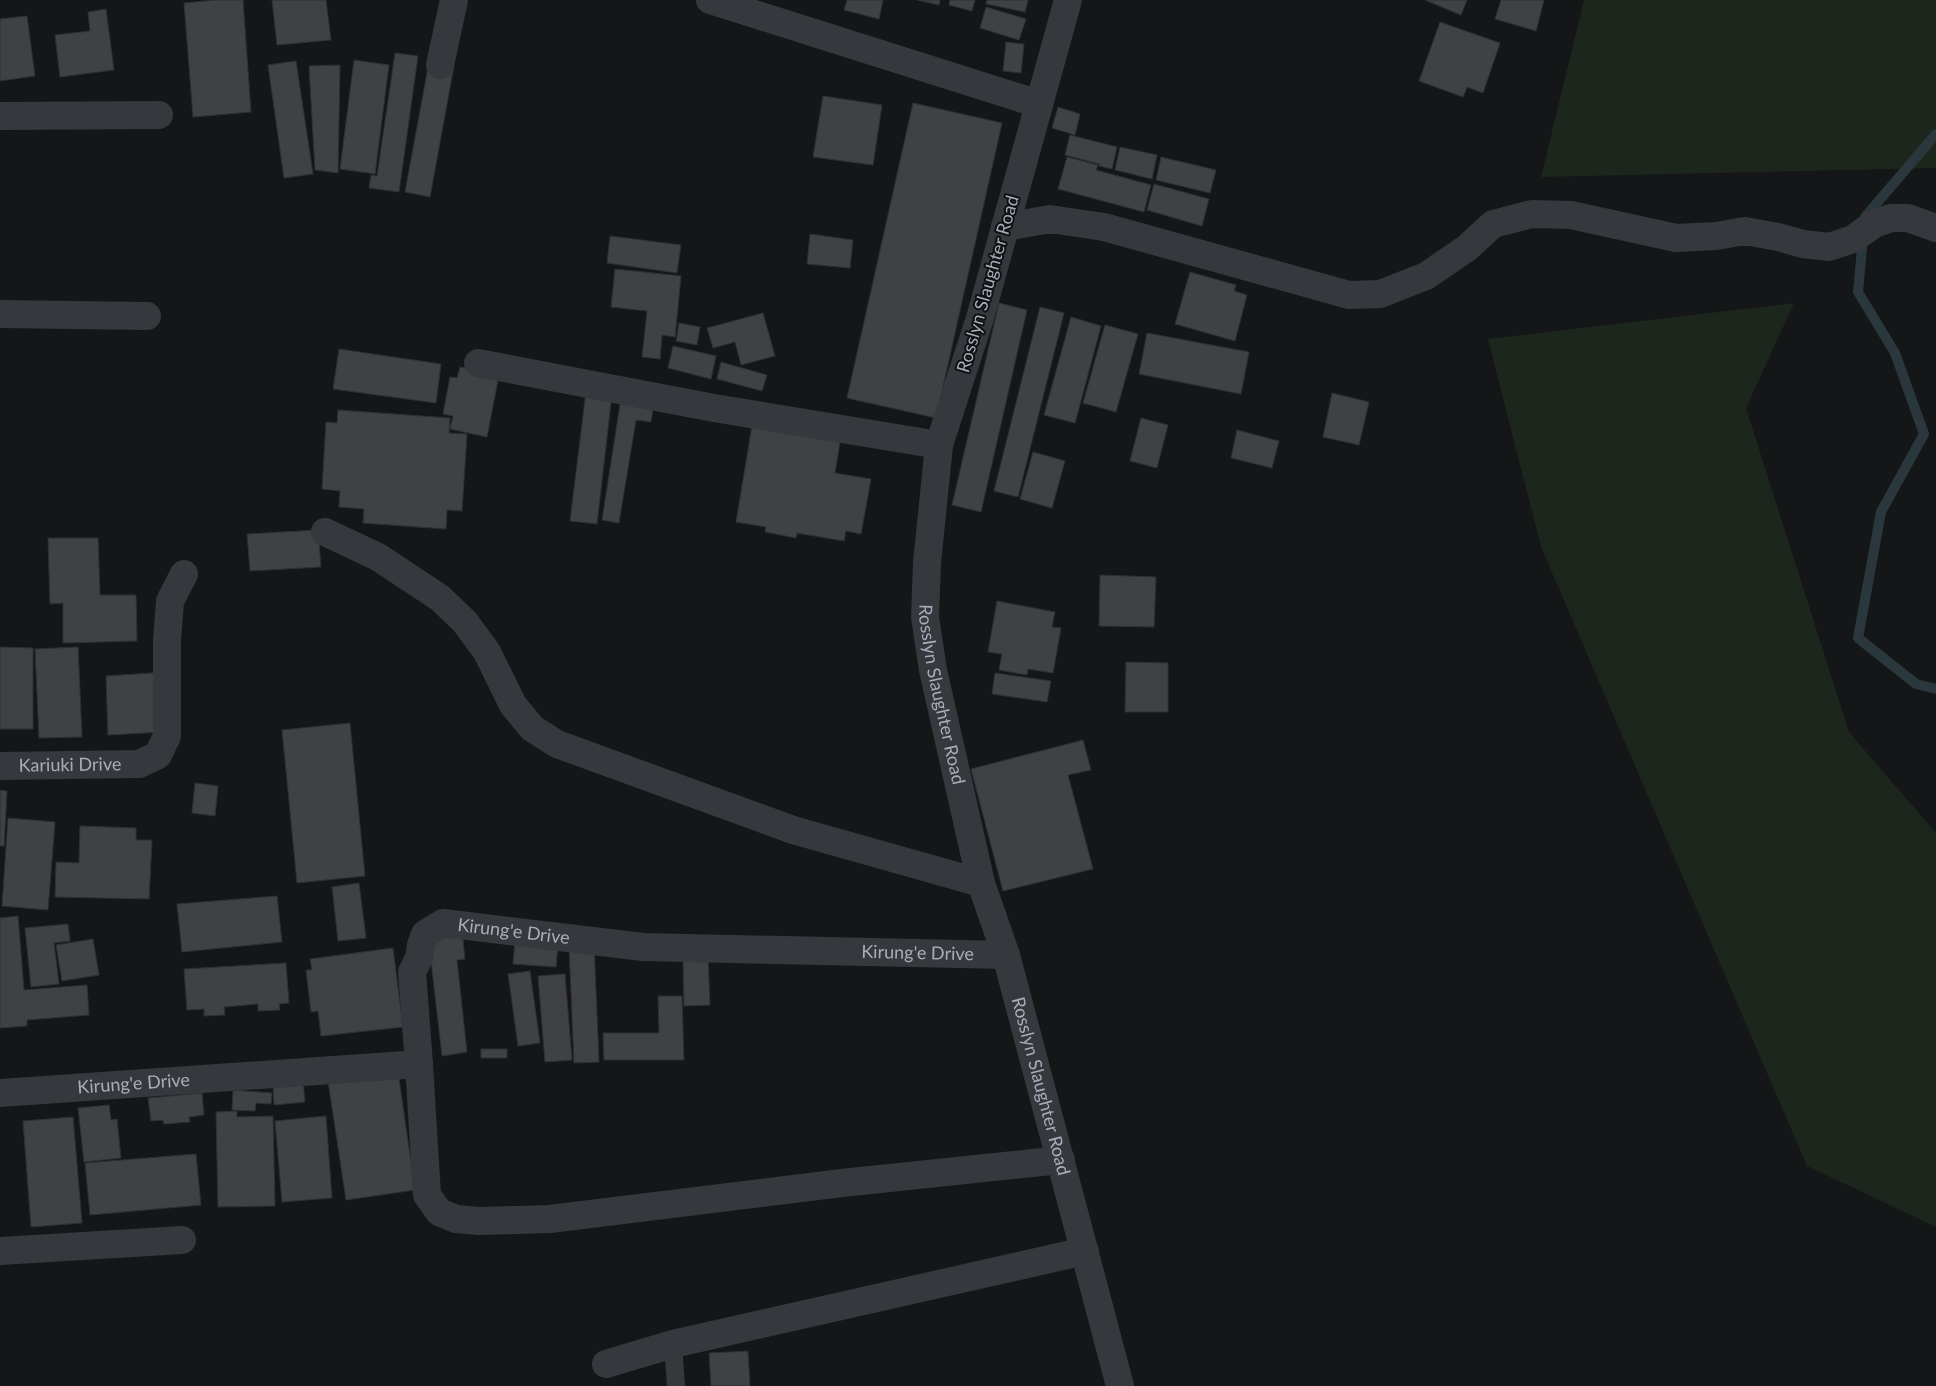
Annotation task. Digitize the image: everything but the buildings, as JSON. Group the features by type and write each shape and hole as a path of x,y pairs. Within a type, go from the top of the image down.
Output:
{"street":[{"path":"440,66 454,0"},
{"path":"710,0 1039,104"},
{"name":"Rosslyn Slaughter Road","path":"1068,0 980,318 939,445 927,563 925,617 933,670 981,883 1006,956 1120,1386"},
{"path":"0,116 159,115"},
{"path":"1005,226 1050,220 1104,227 1349,295 1380,294 1426,276 1467,248 1493,224 1532,214 1571,215 1676,238 1716,236 1745,231 1803,244 1829,247 1853,239 1874,224 1891,218 1908,218 1936,228"},
{"path":"0,314 147,316"},
{"path":"478,363 714,408 939,445"},
{"path":"325,532 378,557 440,598 465,622 487,652 513,705 532,728 557,744 793,830 981,883"},
{"name":"Kariuki Drive","path":"0,766 139,764 158,755 167,736 167,640 170,601 184,574"},
{"name":"Kirung'e Drive","path":"0,1093 419,1064 412,972 419,958 425,934 443,923 643,947 1006,956"},
{"path":"419,1064 427,1195 438,1212 456,1219 479,1221 550,1219 842,1183 1060,1160"},
{"path":"0,1251 182,1240"},
{"path":"606,1364 673,1344 1085,1251"}],"lane":[{"path":"673,1344 676,1386"}],"shaded area":[{"path":"1584,0 1936,0 1936,168 1541,177"},
{"path":"1794,303 1746,408 1849,732 1936,833 1936,1227 1807,1166 1541,547 1488,339"}],"waterway":[{"path":"1865,221 1865,217 1936,134"},
{"path":"1863,238 1858,292 1895,353 1924,434 1881,512 1858,638 1916,684 1936,689"}]}
